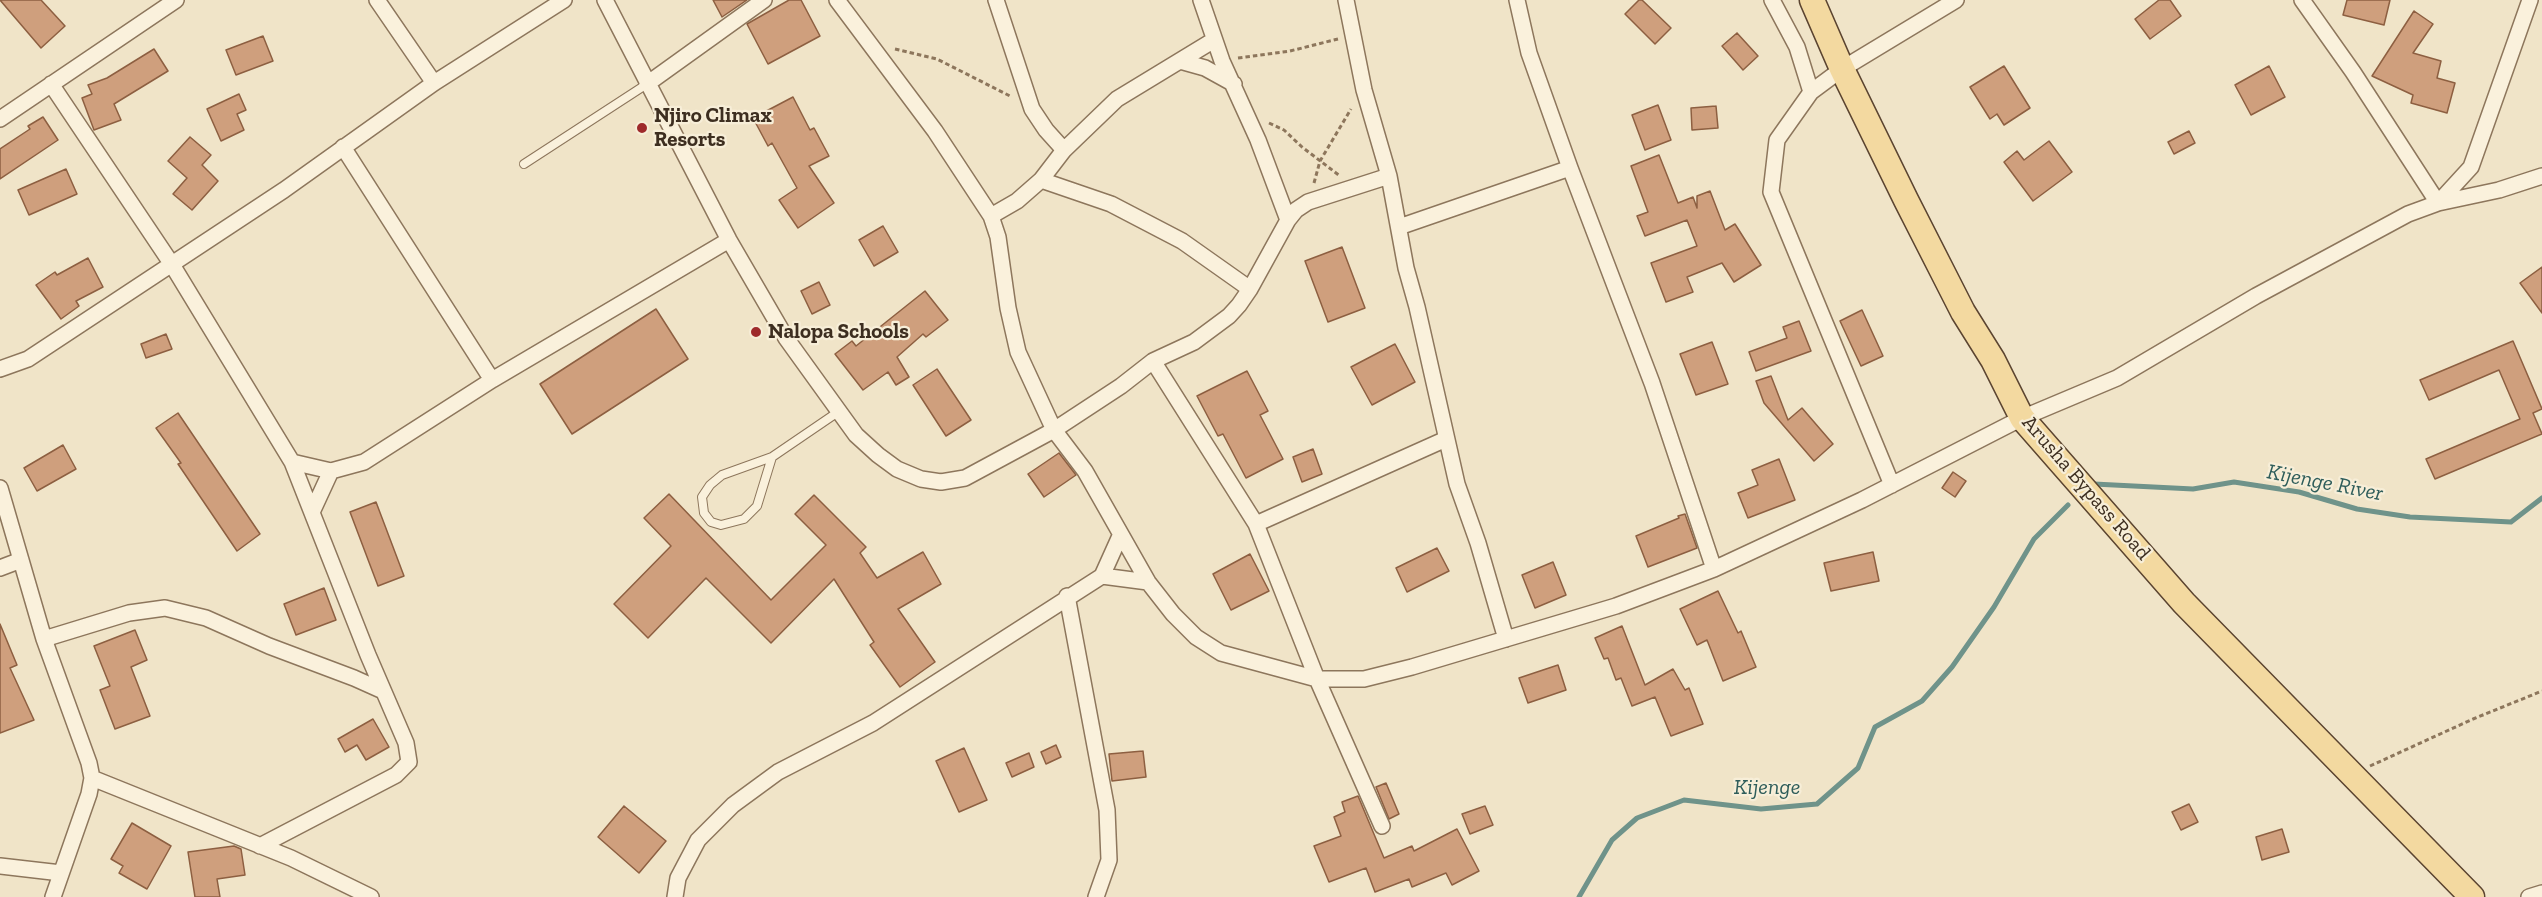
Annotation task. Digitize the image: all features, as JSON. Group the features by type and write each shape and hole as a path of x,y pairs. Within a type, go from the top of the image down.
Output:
{"main road":[{"name":"Arusha Bypass Road","path":"1812,0 1842,69 1958,302 1993,360 2022,418 2106,511 2184,603 2472,897"}],"street":[{"path":"0,118 176,0"},
{"path":"377,0 434,83"},
{"path":"0,369 28,359 284,190 434,83 564,0"},
{"path":"605,0 729,240 786,338 856,435 897,469 921,478 941,482 965,478 1054,430 1121,386 1153,361 1194,342 1229,316 1250,290 1288,220 1296,210 1308,202 1389,176"},
{"path":"647,84 764,0"},
{"path":"837,0 935,131 992,216 998,237 1008,308 1018,352 1054,430 1085,471 1148,582 1173,614 1196,637 1221,653 1317,679 1364,679 1616,606 1714,569 1892,485 2022,418 2117,378 2256,296 2408,214 2438,203 2499,190 2542,176"},
{"path":"996,0 1032,109 1064,150"},
{"path":"1201,0 1222,61 1234,84 1288,220"},
{"path":"1346,0 1364,90 1389,176 1406,268 1417,307 1456,484 1478,543 1506,639"},
{"path":"1517,0 1529,52 1570,168 1652,383 1714,569"},
{"path":"1772,0 1797,47 1812,92"},
{"path":"1892,485 1771,192 1777,140 1812,92 1842,69 1956,0"},
{"path":"2302,0 2353,72 2438,203"},
{"path":"2438,203 2471,167 2530,0"},
{"path":"992,216 1017,201 1041,180 1064,150 1117,99 1214,40"},
{"path":"1180,61 1205,68 1234,84"},
{"path":"51,84 171,263 292,462 406,743 409,762 396,775 260,846"},
{"path":"343,147 492,380"},
{"path":"1399,227 1570,168"},
{"path":"1041,180 1111,204 1182,241 1250,290"},
{"path":"292,462 331,471 364,462 492,380 729,240"},
{"path":"1153,361 1256,524 1317,679 1382,826"},
{"path":"1256,524 1446,439"},
{"path":"313,510 331,471"},
{"path":"0,488 44,639 89,763 92,778 52,897"},
{"path":"675,897 678,878 698,840 733,805 778,772 873,723 1067,596 1102,576 1120,536"},
{"path":"0,568 21,560"},
{"path":"1102,576 1148,582"},
{"path":"1067,596 1107,810 1109,860 1096,897"},
{"path":"44,639 129,613 165,608 206,618 269,646 383,691"},
{"path":"92,778 260,846 371,897"},
{"path":"0,866 61,873"},
{"path":"2529,897 2542,893"}],"lane":[{"path":"524,164 647,84"},
{"path":"772,457 757,506 744,519 731,524 721,525 711,522 704,513 702,497 710,485 722,475 772,457 838,412"}],"path":[{"path":"1222,61 1290,51 1336,39 1354,39"},
{"path":"870,44 937,59 1000,90 1032,109"},
{"path":"1308,202 1320,161 1364,90"},
{"path":"1245,111 1284,130 1354,186"},
{"path":"2352,774 2473,719 2542,691"}],"building":[{"path":"0,0 41,0 65,26 41,48"},
{"path":"713,0 747,0 722,17"},
{"path":"789,0 801,0 820,36 768,64 747,24"},
{"path":"1639,0 1642,0 1671,28 1655,44 1625,14"},
{"path":"2159,0 2170,0 2181,16 2150,39 2135,19"},
{"path":"2347,0 2390,0 2384,25 2343,15"},
{"path":"2414,11 2433,24 2413,53 2441,61 2437,78 2455,83 2447,113 2411,103 2413,95 2372,76"},
{"path":"1737,33 1758,56 1743,70 1722,46"},
{"path":"263,36 273,61 236,75 226,50"},
{"path":"154,49 168,71 114,104 121,120 94,130 82,98 92,94 88,85 107,78"},
{"path":"2004,66 2030,108 2004,125 1997,114 1990,119 1970,87"},
{"path":"2269,66 2285,97 2251,115 2235,85"},
{"path":"239,94 246,110 237,114 244,130 221,141 207,109"},
{"path":"793,97 810,130 814,128 829,156 809,166 834,203 798,228 779,200 797,188 772,143 768,146 753,118"},
{"path":"1658,105 1671,140 1645,150 1632,115"},
{"path":"1716,106 1718,128 1692,130 1691,108"},
{"path":"43,117 58,140 0,179 0,149 30,129 28,126"},
{"path":"2189,131 2195,143 2174,154 2168,142"},
{"path":"190,137 211,155 202,165 218,181 192,210 173,194 187,178 168,161"},
{"path":"2049,141 2072,172 2033,201 2004,162 2017,151 2024,160"},
{"path":"1659,155 1678,203 1693,197 1697,208 1697,196 1710,191 1725,230 1735,224 1761,265 1734,282 1722,263 1687,277 1693,292 1666,302 1651,263 1697,246 1687,220 1645,236 1637,216 1648,212 1631,166"},
{"path":"66,169 77,194 29,215 18,190"},
{"path":"883,226 898,252 874,266 859,240"},
{"path":"1342,247 1365,308 1328,322 1305,261"},
{"path":"88,258 103,287 76,301 79,306 61,319 36,285 55,272 57,275"},
{"path":"2542,267 2542,313 2520,283"},
{"path":"819,282 830,305 812,314 801,291"},
{"path":"925,291 948,320 926,337 923,334 897,357 909,377 896,385 888,372 863,390 835,354 852,341 856,346"},
{"path":"656,309 688,359 572,434 540,384"},
{"path":"1862,310 1883,356 1861,366 1840,321"},
{"path":"1799,321 1811,351 1756,371 1749,352 1787,338 1783,327"},
{"path":"166,334 172,349 146,358 141,344"},
{"path":"2513,341 2542,409 2533,413 2542,434 2435,479 2426,459 2520,419 2499,370 2429,400 2420,380"},
{"path":"1712,342 1728,384 1696,395 1680,354"},
{"path":"1395,344 1415,382 1372,405 1351,367"},
{"path":"937,369 971,420 946,436 913,385"},
{"path":"1247,371 1268,411 1260,415 1283,459 1246,478 1223,434 1218,436 1197,396"},
{"path":"1771,376 1788,420 1802,408 1833,444 1814,461 1764,403 1756,381"},
{"path":"178,413 260,534 237,551 156,428"},
{"path":"63,445 76,469 37,491 24,468"},
{"path":"1313,449 1322,474 1302,482 1293,457"},
{"path":"1059,453 1076,475 1044,497 1028,474"},
{"path":"1779,459 1795,500 1748,518 1738,493 1758,485 1752,470"},
{"path":"1953,472 1966,481 1955,497 1942,488"},
{"path":"669,494 771,600 826,545 795,514 814,495 866,547 860,553 877,578 923,552 941,584 898,609 935,662 900,687 870,645 874,642 834,579 771,643 706,578 648,638 614,604 671,546 644,518"},
{"path":"376,502 404,576 378,586 350,512"},
{"path":"1685,514 1697,548 1648,567 1636,536"},
{"path":"1437,548 1449,571 1407,592 1396,568"},
{"path":"1873,552 1879,581 1831,591 1824,563"},
{"path":"1250,554 1269,591 1231,610 1213,574"},
{"path":"1553,562 1566,595 1535,608 1522,575"},
{"path":"324,588 336,620 296,635 284,604"},
{"path":"1718,591 1738,633 1741,631 1756,667 1723,681 1707,640 1697,645 1680,609"},
{"path":"0,624 17,665 10,668 34,720 0,733"},
{"path":"1622,626 1645,685 1673,669 1685,690 1689,688 1703,724 1671,736 1655,697 1632,706 1621,678 1616,680 1608,658 1604,659 1595,638"},
{"path":"135,630 147,660 131,667 150,716 115,729 100,690 110,686 94,646"},
{"path":"1558,665 1566,690 1528,703 1519,678"},
{"path":"373,719 389,747 366,760 357,745 345,752 338,739"},
{"path":"1056,745 1061,757 1046,764 1041,752"},
{"path":"964,748 987,800 959,812 936,761"},
{"path":"1143,751 1146,777 1112,781 1109,754"},
{"path":"1029,753 1034,767 1012,777 1006,763"},
{"path":"1386,783 1399,814 1389,819 1376,787"},
{"path":"1358,796 1384,858 1412,846 1414,851 1457,829 1479,871 1452,885 1446,873 1412,887 1409,879 1375,892 1366,868 1329,882 1314,846 1341,836 1334,817 1345,812 1342,802"},
{"path":"2189,804 2198,822 2181,830 2172,812"},
{"path":"624,806 666,841 639,873 598,837"},
{"path":"1485,806 1493,825 1470,834 1462,814"},
{"path":"132,823 171,846 147,889 119,873 123,866 111,859"},
{"path":"2282,829 2289,852 2262,860 2256,837"},
{"path":"234,846 241,849 245,875 217,879 220,897 195,897 188,852"}],"waterway":[{"name":"Kijenge River","path":"2094,484 2193,489 2234,482 2299,492 2357,509 2410,517 2511,522 2542,498"},
{"name":"Kijenge","path":"1579,897 1612,840 1637,818 1684,800 1761,809 1817,804 1858,768 1875,727 1922,701 1952,667 1994,607 2034,539 2068,505"}],"place":[{"name":"Njiro Climax Resorts","path":"642,128"},
{"name":"Nalopa Schools","path":"756,332"}]}
